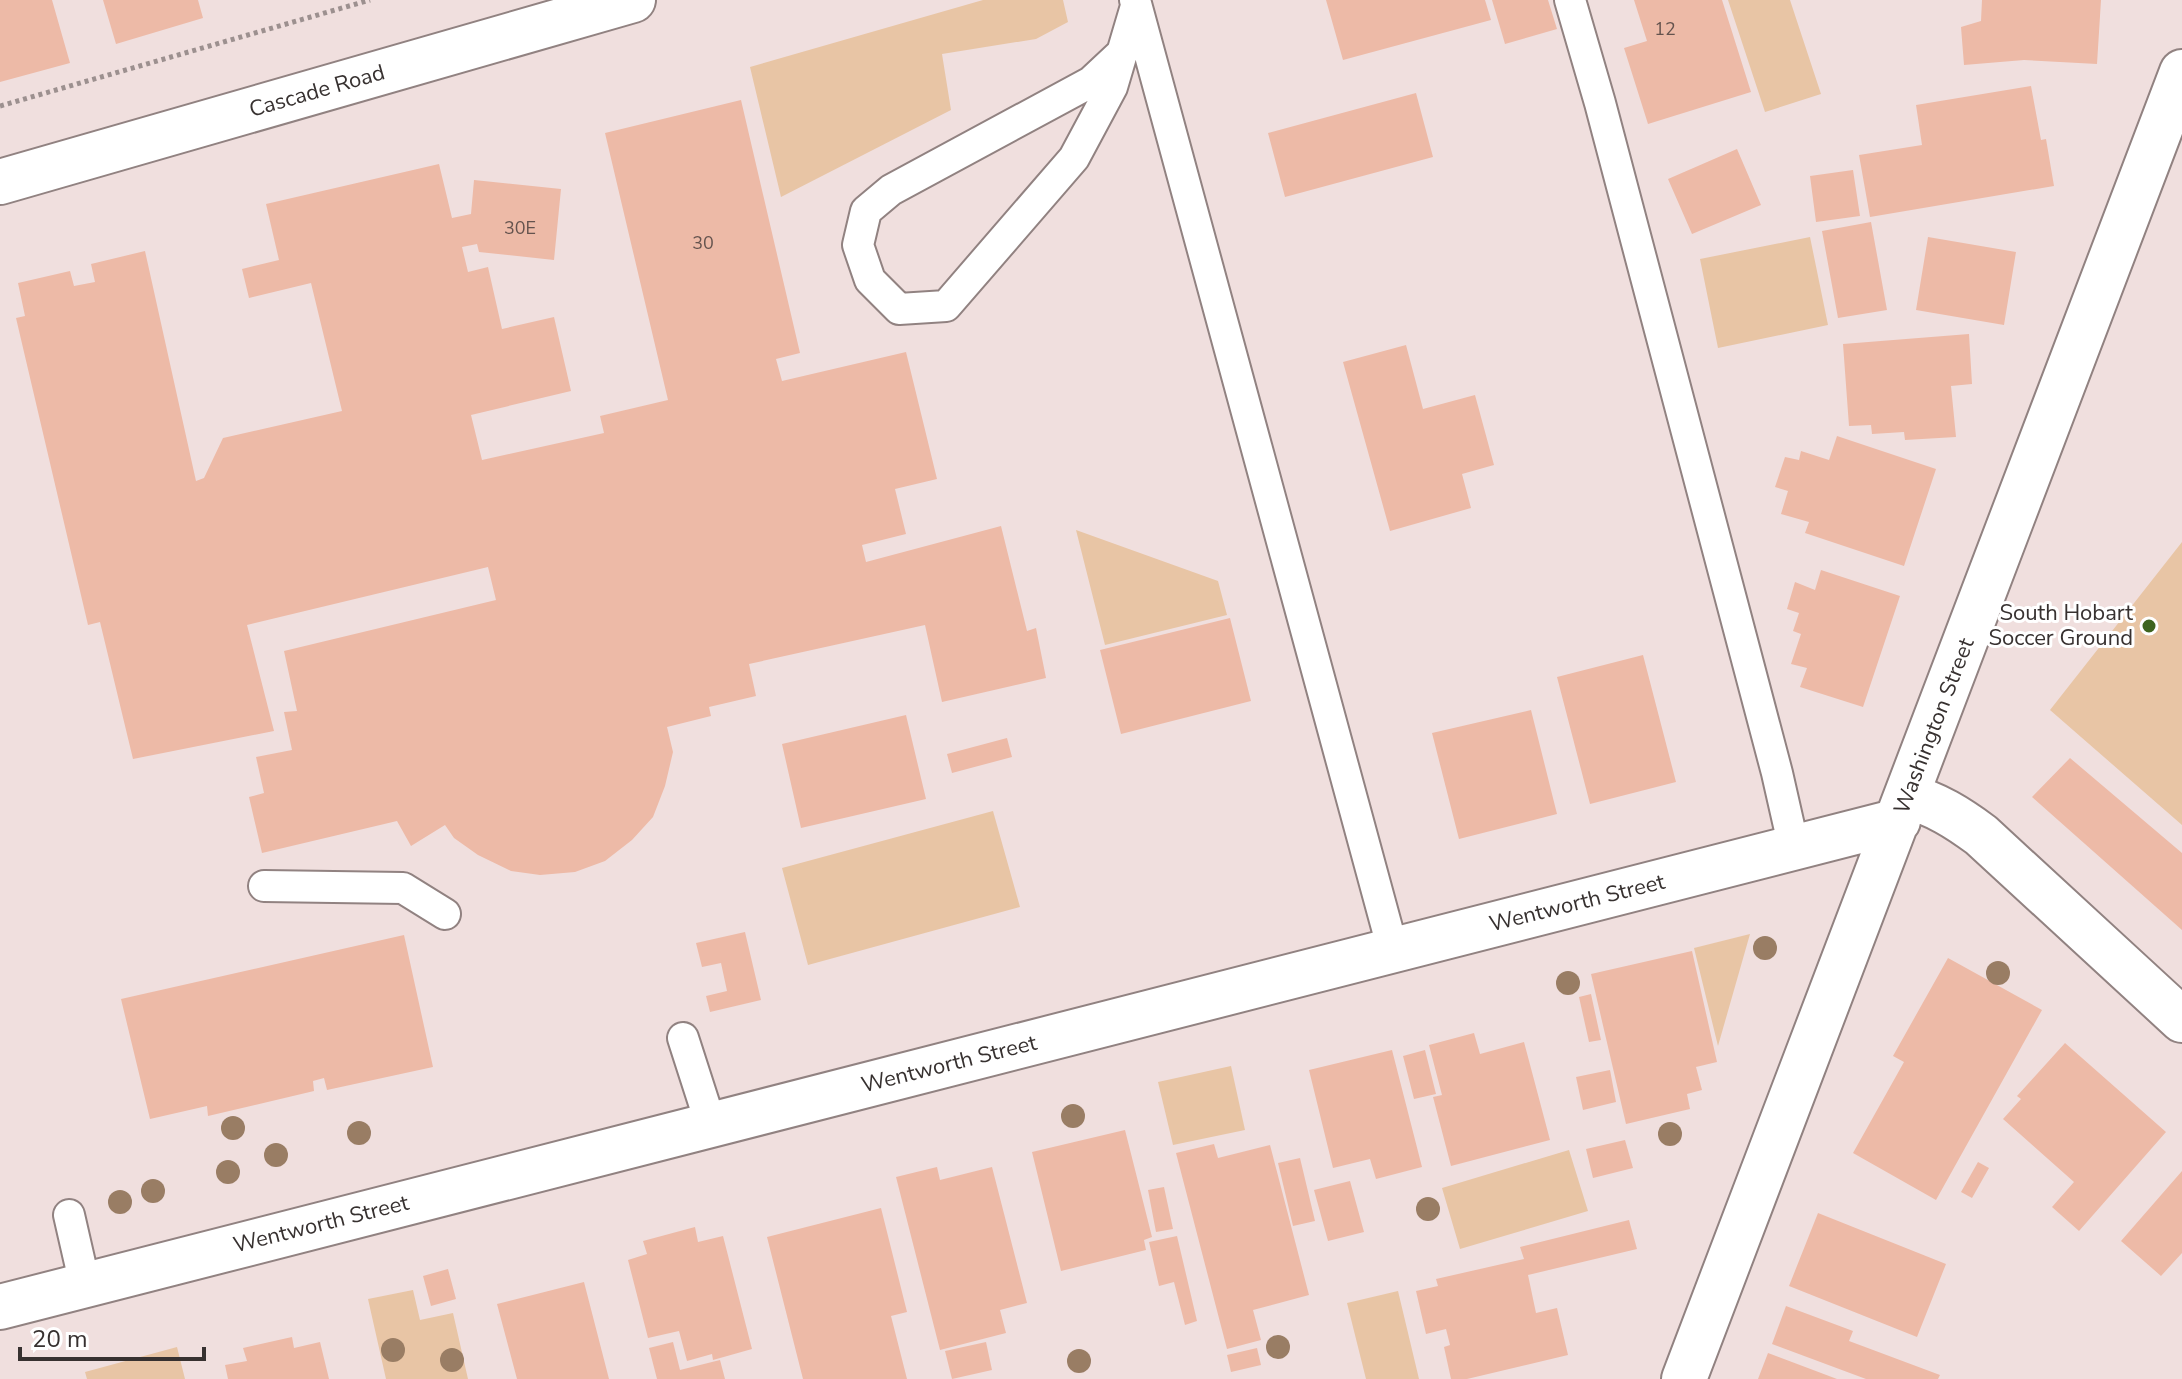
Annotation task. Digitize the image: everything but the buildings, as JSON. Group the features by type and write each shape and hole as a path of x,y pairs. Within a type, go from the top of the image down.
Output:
{"street":[{"name":"Cascade Road","path":"0,182 607,4"},
{"name":"Washington Street","path":"1684,1379 2182,72"},
{"path":"1903,808 1923,801 1950,813 1981,835 2182,1020"},
{"name":"Wentworth Street","path":"0,1307 1794,848 1903,808"}],"lane":[{"path":"1570,0 1607,129 1777,773 1794,848"},
{"path":"1122,53 1091,82 891,190 866,211 858,245 870,280 899,309 946,306 1074,158 1112,87 1122,53 1136,2"},
{"path":"1136,2 1393,950"},
{"path":"264,886 403,888 445,914"},
{"path":"683,1038 711,1125"},
{"path":"69,1215 85,1285"}],"path":[{"path":"0,106 370,0"}],"shaded area":[{"path":"983,0 1063,0 1068,22 1036,39 942,54 951,110 781,197 750,67"},
{"path":"1728,0 1790,0 1821,94 1765,112"},
{"path":"1810,237 1828,325 1718,348 1700,259"},
{"path":"1076,530 1218,581 1227,615 1105,645"},
{"name":"South Hobart Soccer Ground","path":"2182,542 2182,825 2050,710"},
{"path":"993,811 1020,907 808,965 782,868"},
{"path":"1750,934 1718,1046 1694,948"},
{"path":"1231,1066 1245,1130 1173,1145 1158,1082"},
{"path":"1569,1150 1588,1211 1460,1249 1442,1188"},
{"path":"413,1290 420,1320 453,1313 468,1379 386,1379 368,1299"},
{"path":"1398,1291 1419,1379 1366,1379 1347,1303"},
{"path":"177,1347 185,1379 87,1379 85,1372"}],"place":[{"name":"South Hobart Soccer Ground","path":"2149,626"}]}
